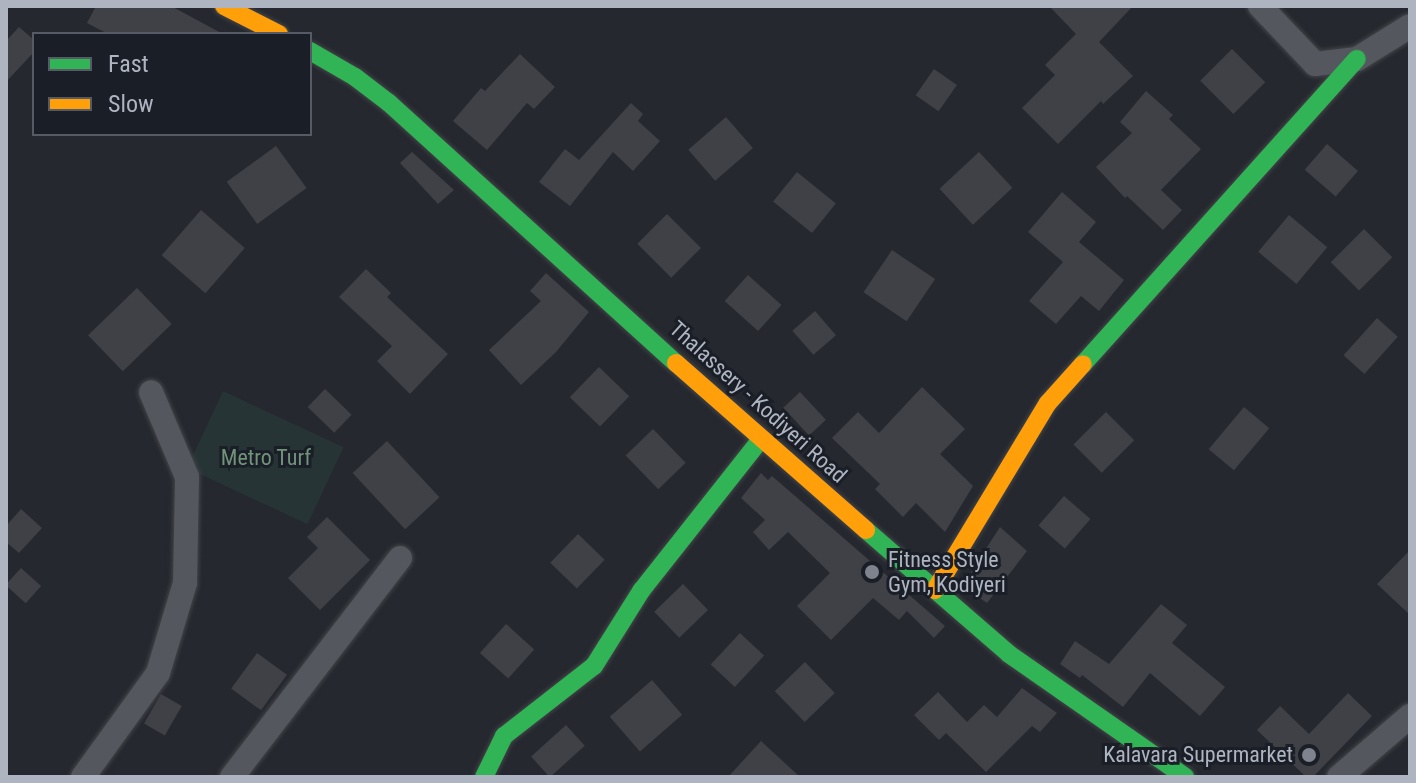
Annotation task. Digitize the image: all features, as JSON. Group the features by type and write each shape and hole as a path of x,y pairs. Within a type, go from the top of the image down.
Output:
{"main road":[{"path":"224,6 275,32"},
{"name":"Thalassery - Kodiyeri Road","path":"312,52 355,77 389,103 761,439 1009,654 1185,777"},
{"path":"935,590 1048,403 1357,59"},
{"path":"484,777 504,736 594,666 641,591 761,439"}],"street":[{"path":"1260,6 1315,64 1357,59 1410,26"},
{"path":"83,777 158,673 185,583 187,477 151,392"},
{"path":"232,777 400,558"},
{"path":"1339,777 1410,716"}],"green space":[{"name":"Metro Turf","path":"223,391 344,447 308,524 187,468"}],"building":[{"path":"96,6 171,6 219,32 104,32 87,23"},
{"path":"1049,6 1133,6 1099,42 1133,76 1103,104 1101,101 1058,144 1022,108 1055,75 1045,65 1076,34"},
{"path":"19,27 32,38 32,54 6,82 6,41"},
{"path":"1232,49 1265,82 1233,114 1200,81"},
{"path":"520,54 555,87 534,109 527,103 487,150 453,121 481,88 485,91"},
{"path":"934,69 957,85 939,111 916,95"},
{"path":"1146,91 1173,115 1169,119 1201,149 1161,190 1182,210 1163,230 1127,196 1125,198 1096,167 1132,133 1120,122"},
{"path":"631,103 643,114 638,121 660,141 633,171 613,152 570,206 539,182 565,149 579,160"},
{"path":"726,117 753,148 715,181 688,150"},
{"path":"1327,144 1358,171 1336,197 1305,170"},
{"path":"276,146 307,188 257,224 227,182"},
{"path":"412,152 454,190 438,204 400,163"},
{"path":"979,152 1012,188 973,225 940,189"},
{"path":"797,172 836,203 812,233 773,202"},
{"path":"1062,192 1096,222 1079,242 1124,280 1099,311 1081,296 1056,324 1029,301 1063,262 1028,232"},
{"path":"201,210 245,248 205,293 162,255"},
{"path":"667,214 701,248 671,278 637,244"},
{"path":"1289,215 1327,247 1296,284 1258,252"},
{"path":"1364,229 1392,257 1359,291 1331,262"},
{"path":"892,250 935,279 907,321 863,292"},
{"path":"366,269 391,293 387,297 448,354 410,394 377,361 392,346 339,297"},
{"path":"546,273 589,312 556,352 521,385 489,350 541,301 530,291"},
{"path":"748,275 781,305 758,331 725,301"},
{"path":"137,288 172,324 123,371 88,335"},
{"path":"815,311 836,335 813,355 792,331"},
{"path":"1377,318 1398,337 1364,374 1344,355"},
{"path":"599,367 629,396 600,426 570,397"},
{"path":"922,387 965,429 940,454 973,486 945,532 916,503 903,517 875,489 880,484 832,438 858,412 879,433"},
{"path":"325,389 352,415 334,433 308,407"},
{"path":"800,392 826,420 809,435 783,408"},
{"path":"1244,407 1269,428 1234,470 1209,449"},
{"path":"1106,412 1134,440 1102,473 1073,445"},
{"path":"653,429 686,463 658,489 626,455"},
{"path":"387,441 440,497 405,529 353,473"},
{"path":"761,473 768,480 772,476 945,626 934,638 907,611 899,620 873,598 831,640 797,606 830,573 788,532 769,550 753,532 765,520 741,498"},
{"path":"1064,496 1090,519 1065,548 1038,525"},
{"path":"21,509 42,528 19,553 6,542 6,526"},
{"path":"327,517 370,560 320,610 288,578 318,548 307,537"},
{"path":"1000,527 1027,551 987,603 962,586"},
{"path":"578,534 605,560 577,588 550,563"},
{"path":"1410,550 1410,615 1377,584"},
{"path":"21,568 41,586 26,603 6,585"},
{"path":"683,584 708,610 679,638 654,612"},
{"path":"1161,604 1187,625 1172,643 1225,687 1200,716 1150,673 1123,707 1082,675 1080,678 1060,664 1075,641 1109,664"},
{"path":"506,624 534,649 508,678 480,653"},
{"path":"740,633 764,656 735,687 711,664"},
{"path":"257,653 287,675 261,710 231,689"},
{"path":"805,662 835,693 805,722 775,691"},
{"path":"652,680 682,715 640,751 610,717"},
{"path":"1022,688 1057,713 1040,732 1032,726 986,772 946,733 939,740 914,715 938,692 967,722 984,705 997,717"},
{"name":"Kalavara Supermarket","path":"1348,693 1372,716 1313,777 1306,777 1257,730 1280,706 1309,734"},
{"path":"161,694 182,706 165,735 144,723"},
{"path":"566,725 585,746 550,777 531,756"},
{"path":"761,741 800,777 728,777"}],"traffic: fast":[{"path":"312,52 355,77 389,103 676,363"},
{"path":"1083,364 1357,59"},
{"path":"484,777 504,736 594,666 641,591 761,439"},
{"path":"866,530 1009,654 1185,777"}],"traffic: slow":[{"path":"224,6 275,32"},
{"path":"676,363 866,530"},
{"path":"935,590 1048,403 1083,364"}],"place":[{"name":"Fitness Style Gym, Kodiyeri","path":"872,572"},
{"name":"Kalavara Supermarket","path":"1309,755"}]}
